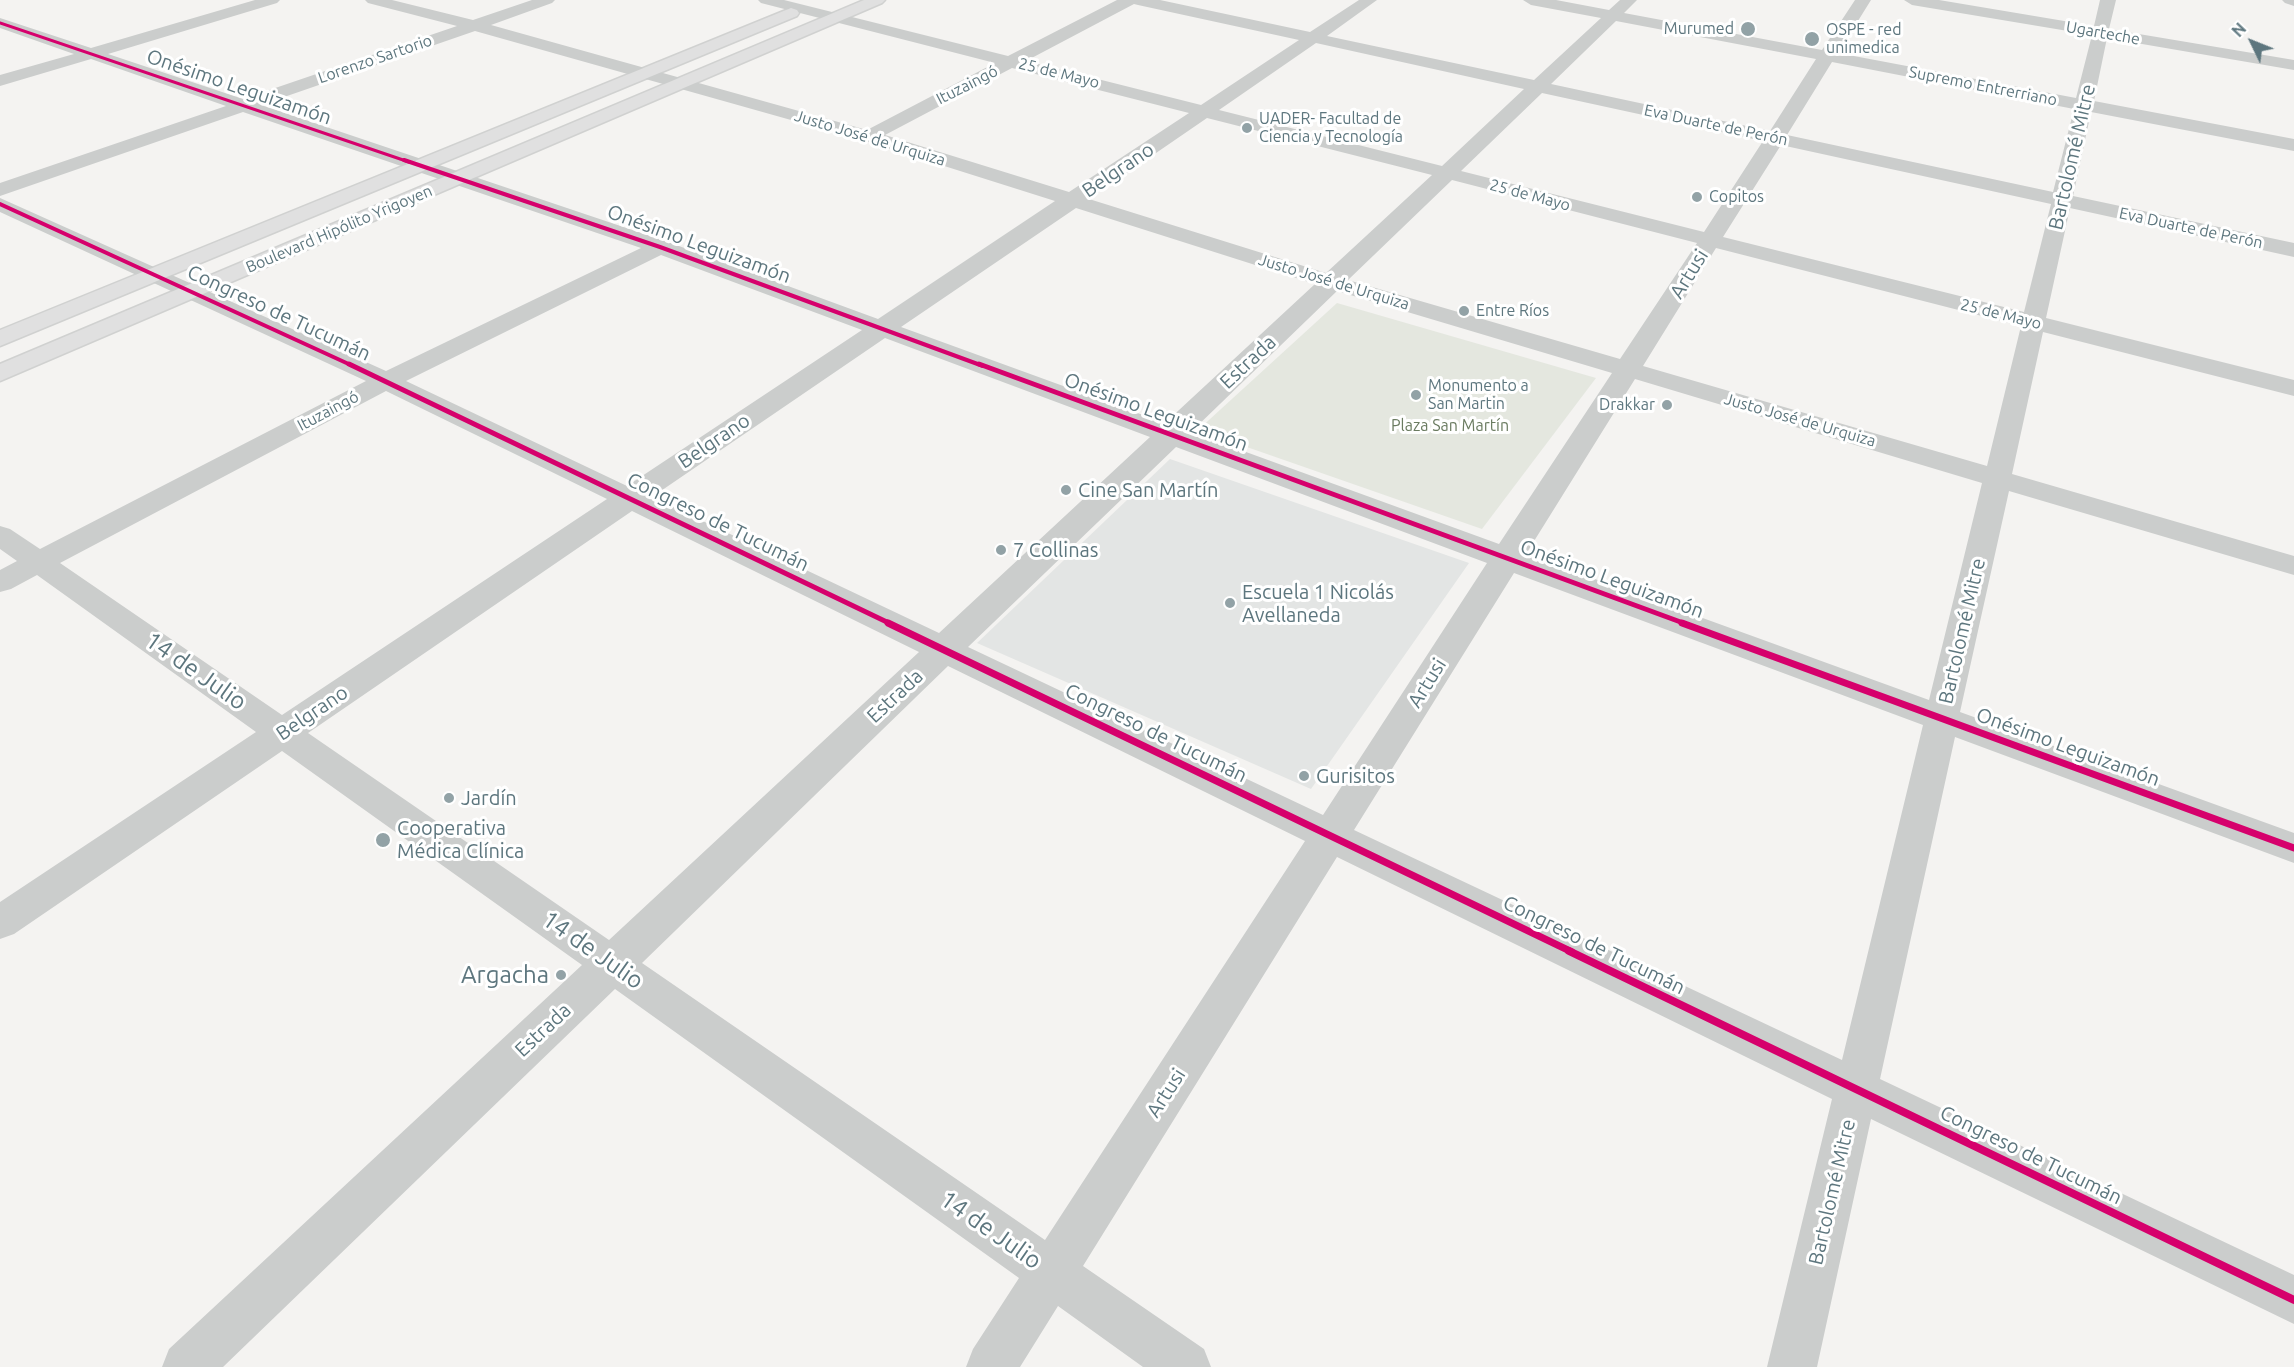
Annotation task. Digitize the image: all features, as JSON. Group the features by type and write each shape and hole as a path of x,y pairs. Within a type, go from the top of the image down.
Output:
{"main road":[{"name":"Boulevard Hipólito Yrigoyen","path":"0,339 643,72 823,0"},
{"name":"Boulevard Hipólito Yrigoyen","path":"0,373 877,0"}],"street":[{"path":"0,81 272,0"},
{"name":"Justo José de Urquiza","path":"373,0 473,25 869,136 1332,282 2294,566"},
{"name":"Lorenzo Sartorio","path":"0,190 547,0"},
{"name":"25 de Mayo","path":"766,0 2294,388"},
{"name":"Ituzaingó","path":"869,136 1129,0"},
{"name":"Eva Duarte de Perón","path":"1138,0 2294,250"},
{"name":"Belgrano","path":"0,923 1369,0"},
{"name":"Supremo Entrerriano","path":"1531,0 1621,8 1827,57 2294,145"},
{"name":"Artusi","path":"991,1367 1863,0"},
{"name":"Ugarteche","path":"1912,0 2294,65"},
{"name":"Bartolomé Mitre","path":"1792,1367 2108,0"},
{"name":"Estrada","path":"187,1367 1621,8"},
{"name":"Onésimo Leguizamón","path":"0,23 660,247 2294,848"},
{"name":"Congreso de Tucumán","path":"0,204 386,381 2294,1300"},
{"name":"Ituzaingó","path":"0,582 386,381 660,247"},
{"name":"14 de Julio","path":"0,535 1186,1367"}],"shaded area":[{"name":"Escuela 1 Nicolás Avellaneda","path":"1170,459 1469,563 1311,789 977,643"}],"green space":[{"name":"Plaza San Martín","path":"1337,303 1596,378 1482,529 1198,430"}],"cycle path":[{"path":"0,23 660,247 2294,848"},
{"path":"0,204 386,381 2294,1300"}],"place":[{"name":"Murumed","path":"1748,29"},
{"name":"OSPE - red unimedica","path":"1812,39"},
{"name":"UADER- Facultad de Ciencia y Tecnología","path":"1247,128"},
{"name":"Copitos","path":"1697,197"},
{"name":"Entre Ríos","path":"1464,311"},
{"name":"Monumento a San Martin","path":"1416,395"},
{"name":"Drakkar","path":"1667,405"},
{"name":"Cine San Martín","path":"1066,490"},
{"name":"7 Collinas","path":"1001,550"},
{"name":"Escuela 1 Nicolás Avellaneda","path":"1230,603"},
{"name":"Gurisitos","path":"1304,776"},
{"name":"Jardín","path":"449,798"},
{"name":"Cooperativa Médica Clínica","path":"383,840"},
{"name":"Argacha","path":"561,975"}]}
